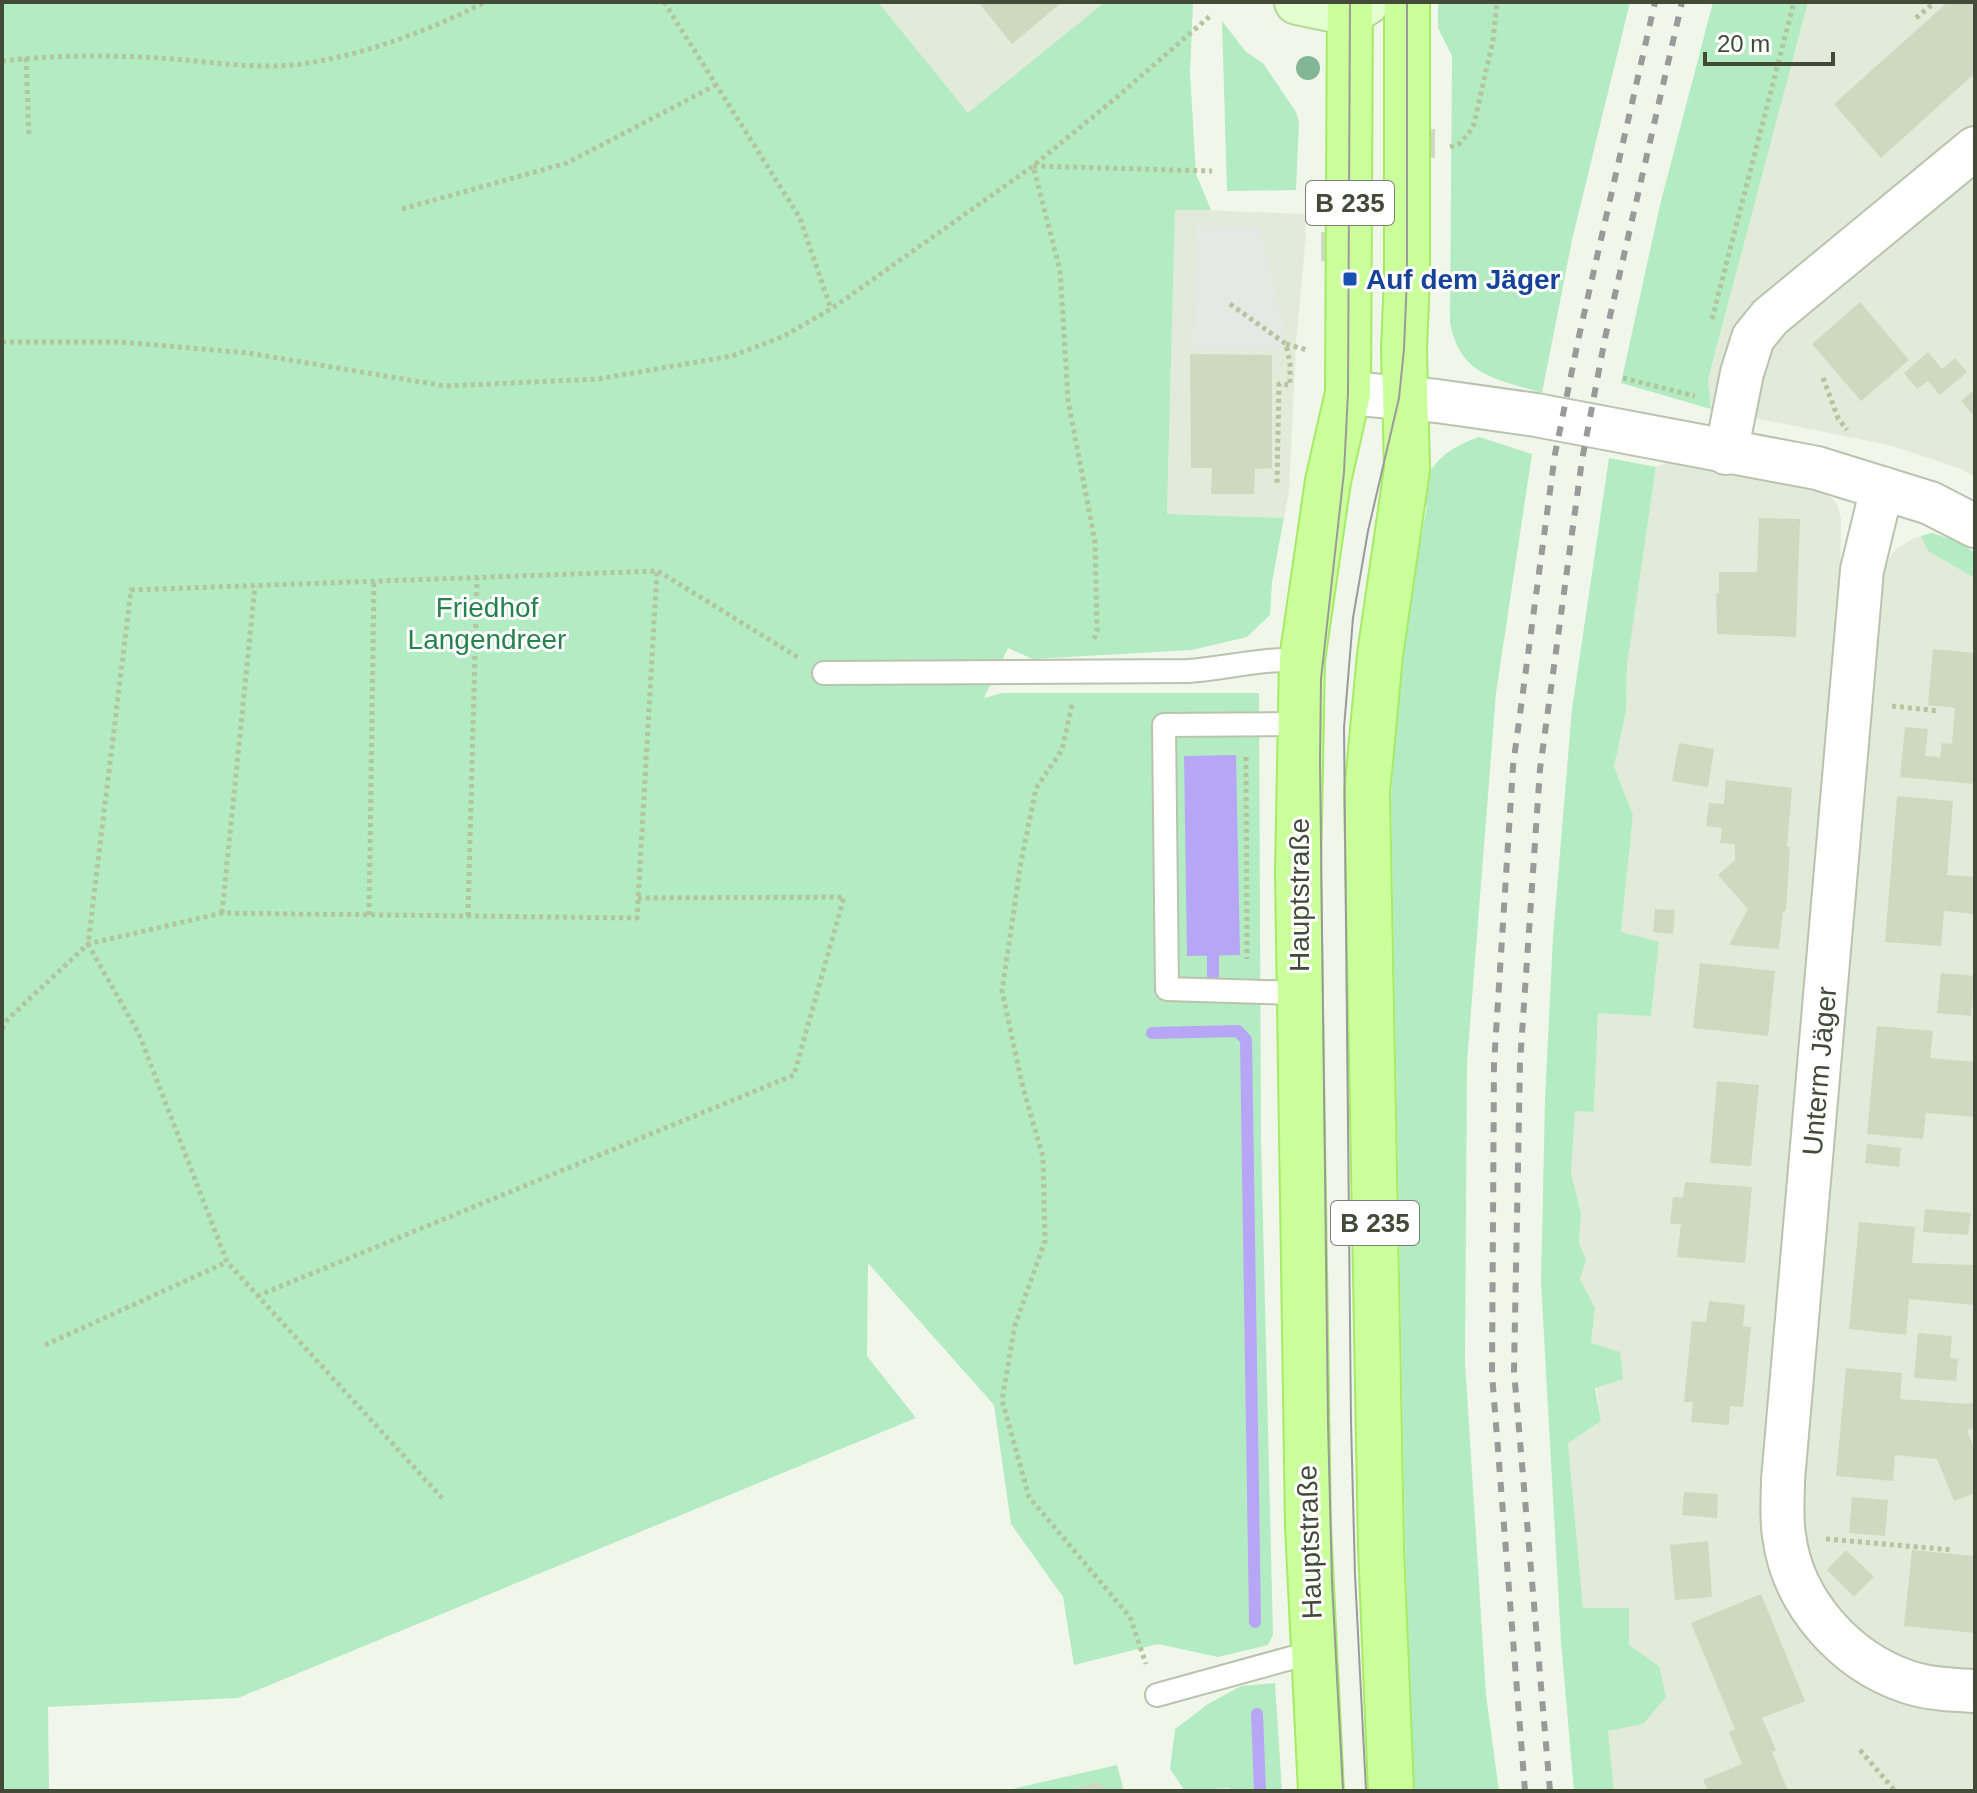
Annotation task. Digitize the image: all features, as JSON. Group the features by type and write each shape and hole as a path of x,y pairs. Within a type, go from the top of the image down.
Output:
{"main road":[{"name":"B 235","path":"1391,1791 1381,1546 1367,793 1380,655 1407,469 1407,2"},
{"name":"Hauptstraße","path":"1321,1791 1308,1526 1299,993 1302,660 1328,481 1348,393 1355,6"}],"street":[{"path":"1297,2 1355,6"},
{"path":"1726,453 1742,373 1753,338 1770,317 1975,148"},
{"path":"1348,393 1536,415 1817,468 1930,503 1975,526"},
{"name":"Unterm Jäger","path":"1882,488 1861,585 1783,1480 1783,1535 1807,1602 1840,1642 1867,1663 1908,1682 1975,1691"}],"lane":[{"path":"824,673 1188,671 1236,667 1272,658 1302,660"},
{"path":"1299,993 1167,989 1164,725 1301,724"},
{"path":"1157,1695 1313,1652"}],"path":[{"path":"2,61 26,58 159,58 243,66 301,64 354,52 449,21 485,2"},
{"path":"664,2 800,218 831,309"},
{"path":"1442,149 1459,144 1473,128 1493,41 1497,2"},
{"path":"1708,334 1794,2"},
{"path":"1916,18 1935,2"},
{"path":"2,342 121,342 248,353 445,386 598,379 732,356 784,336 831,309 1033,166 1210,16"},
{"path":"26,58 29,138"},
{"path":"402,209 567,163 716,85"},
{"path":"1033,166 1212,171"},
{"path":"1033,166 1060,270 1068,400 1095,542 1097,630 1085,672 1074,695 1062,750 1036,788 1021,862 1002,991 1023,1088 1043,1157 1045,1241 1015,1325 1002,1400 1029,1497 1130,1617 1157,1695"},
{"path":"1230,304 1286,344 1315,352"},
{"path":"1277,484 1279,384 1290,385 1286,344"},
{"path":"1623,378 1692,395 1679,444"},
{"path":"1823,378 1838,418 1847,430"},
{"path":"2,1029 8,1019 88,944 222,913 637,918 657,571"},
{"path":"443,1499 227,1262 139,1034 88,944 131,590 657,571 824,673"},
{"path":"468,916 477,578"},
{"path":"369,915 374,582"},
{"path":"222,913 255,586"},
{"path":"1239,724 1246,754 1247,992"},
{"path":"257,1296 794,1075 844,897 638,898"},
{"path":"45,1345 227,1262"},
{"path":"1783,1535 1953,1550"},
{"path":"1860,1750 1895,1791"}],"shaded area":[{"path":"878,2 1105,2 968,114"},
{"path":"1808,2 1975,2 1975,477 1961,469 1893,446 1711,409 1708,381"},
{"path":"1175,209 1305,214 1289,491 1284,518 1167,514"},
{"path":"1198,225 1260,227 1284,330 1283,350 1192,349"},
{"path":"1671,461 1813,488 1831,497 1837,504 1841,518 1839,684 1798,1609 1975,1703 1975,1791 1614,1791 1607,1731 1643,1724 1659,1666 1583,1609 1568,1443 1601,1421 1591,1344 1595,1308 1580,1278 1586,1260 1579,1243 1581,1213 1571,1172 1575,1110 1594,1112 1598,1012 1651,1016 1659,942 1621,933 1633,815 1614,767 1626,712 1627,665 1656,467"},
{"path":"1932,533 1959,542 1975,553 1975,1675 1897,1663 1836,1612 1816,1584 1803,1542 1797,1491 1883,567 1896,549 1914,538"},
{"path":"1236,755 1240,955 1187,956 1184,756"}],"green space":[{"name":"Friedhof Langendreer","path":"2,2 878,2 968,113 1105,2 1193,2 1190,73 1196,174 1211,210 1175,210 1167,514 1284,518 1272,582 1270,615 1247,637 1192,650 1033,659 1008,648 984,698 1002,693 1259,693 1261,1138 1273,1635 1268,1645 1218,1657 1158,1644 1074,1665 1063,1597 1011,1524 994,1405 868,1263 867,1356 916,1418 238,1698 48,1707 49,1791 2,1791"},
{"path":"1438,2 1630,2 1572,240 1542,393 1495,379 1471,365 1455,340 1450,322 1452,56 1438,28"},
{"path":"1713,2 1808,2 1708,380 1711,409 1621,383 1660,205"},
{"path":"1222,21 1246,52 1263,63 1296,112 1299,121 1296,190 1227,191"},
{"path":"1479,437 1532,454 1496,693 1467,1062 1465,1361 1486,1695 1499,1791 1413,1791 1391,800 1402,637 1427,506 1416,502 1438,460 1455,447"},
{"path":"1609,458 1656,467 1627,665 1626,712 1614,767 1633,815 1621,932 1659,942 1651,1016 1598,1013 1594,1112 1575,1111 1571,1172 1581,1213 1579,1243 1586,1260 1580,1279 1595,1308 1591,1343 1620,1352 1623,1379 1595,1388 1601,1421 1568,1443 1583,1608 1629,1608 1629,1645 1659,1666 1666,1697 1643,1724 1608,1731 1614,1791 1574,1791 1561,1641 1541,1282 1545,1100 1553,937 1572,709"},
{"path":"1932,533 1959,542 1975,553 1975,578 1928,551 1921,536"},
{"path":"1275,1683 1282,1791 1229,1791 1229,1788 1185,1791 1170,1769 1175,1729 1208,1704 1241,1686"},
{"path":"1117,1765 1124,1791 1003,1791"}],"building":[{"path":"978,2 1062,2 1012,44"},
{"path":"1948,2 1975,2 1975,73 1881,158 1834,104"},
{"path":"1424,129 1435,129 1435,158 1424,158"},
{"path":"1321,232 1332,233 1332,262 1321,261"},
{"path":"1860,302 1909,360 1861,401 1812,344"},
{"path":"1928,352 1942,369 1955,358 1967,372 1940,395 1928,381 1917,389 1904,373"},
{"path":"1190,354 1272,355 1272,468 1255,469 1254,494 1211,494 1212,468 1191,468"},
{"path":"1975,389 1975,417 1961,401"},
{"path":"1759,518 1800,519 1796,637 1717,634 1719,572 1757,572"},
{"path":"1933,649 1975,653 1975,784 1900,777 1905,727 1928,729 1925,756 1940,757 1942,743 1952,744 1955,708 1928,705"},
{"path":"1679,743 1714,749 1708,787 1672,781"},
{"path":"1726,780 1792,788 1786,911 1783,911 1779,949 1729,945 1748,909 1718,875 1735,860 1735,844 1720,843 1722,828 1706,826 1709,803 1724,804"},
{"path":"1897,796 1953,801 1947,875 1975,877 1975,914 1944,911 1941,946 1885,942"},
{"path":"1655,909 1675,910 1673,934 1653,932"},
{"path":"1700,963 1775,971 1768,1036 1693,1028"},
{"path":"1941,973 1975,976 1971,1016 1937,1013"},
{"path":"1877,1026 1933,1031 1930,1058 1975,1062 1975,1117 1926,1113 1923,1139 1867,1134"},
{"path":"1717,1081 1759,1085 1751,1166 1710,1163"},
{"path":"1867,1144 1901,1148 1899,1167 1865,1163"},
{"path":"1685,1182 1752,1187 1745,1263 1677,1257 1681,1224 1670,1224 1673,1197 1683,1198"},
{"path":"1925,1209 1971,1213 1968,1235 1923,1232"},
{"path":"1859,1222 1915,1227 1912,1263 1975,1265 1974,1305 1909,1299 1906,1335 1849,1329"},
{"path":"1709,1301 1745,1305 1743,1326 1751,1327 1743,1407 1730,1406 1729,1425 1691,1422 1693,1402 1684,1402 1692,1321 1706,1322"},
{"path":"1918,1333 1952,1336 1950,1358 1958,1359 1956,1381 1914,1378"},
{"path":"1846,1368 1902,1373 1900,1399 1975,1402 1975,1428 1967,1430 1975,1451 1975,1493 1954,1501 1937,1459 1895,1455 1893,1481 1836,1476"},
{"path":"1684,1492 1718,1494 1717,1518 1682,1515"},
{"path":"1852,1497 1888,1500 1885,1536 1849,1533"},
{"path":"1708,1541 1712,1597 1675,1600 1670,1545"},
{"path":"1846,1550 1874,1577 1854,1597 1827,1570"},
{"path":"1912,1550 1975,1556 1975,1633 1904,1626"},
{"path":"1761,1594 1805,1701 1762,1718 1776,1750 1772,1752 1788,1791 1708,1791 1703,1780 1742,1764 1729,1732 1735,1729 1691,1623"},
{"path":"1100,1782 1103,1791 1070,1790"}],"waterway":[{"path":"1213,942 1213,976"},
{"path":"1152,1033 1238,1031 1246,1040 1255,1622"},
{"path":"1257,1714 1260,1791"}],"tram line":[{"path":"1343,1791 1332,1583 1328,1423 1320,761 1321,679 1344,472 1348,393 1350,2"},
{"path":"1366,1791 1351,1422 1344,728 1353,618 1368,531 1399,398 1404,349 1407,2"}],"railway":[{"path":"1525,1791 1492,1374 1494,1064 1513,766 1555,454 1655,2"},
{"path":"1550,1791 1514,1371 1520,1063 1540,769 1582,460 1605,338 1682,2"}],"place":[{"name":"Auf dem Jäger","path":"1350,279"}]}
